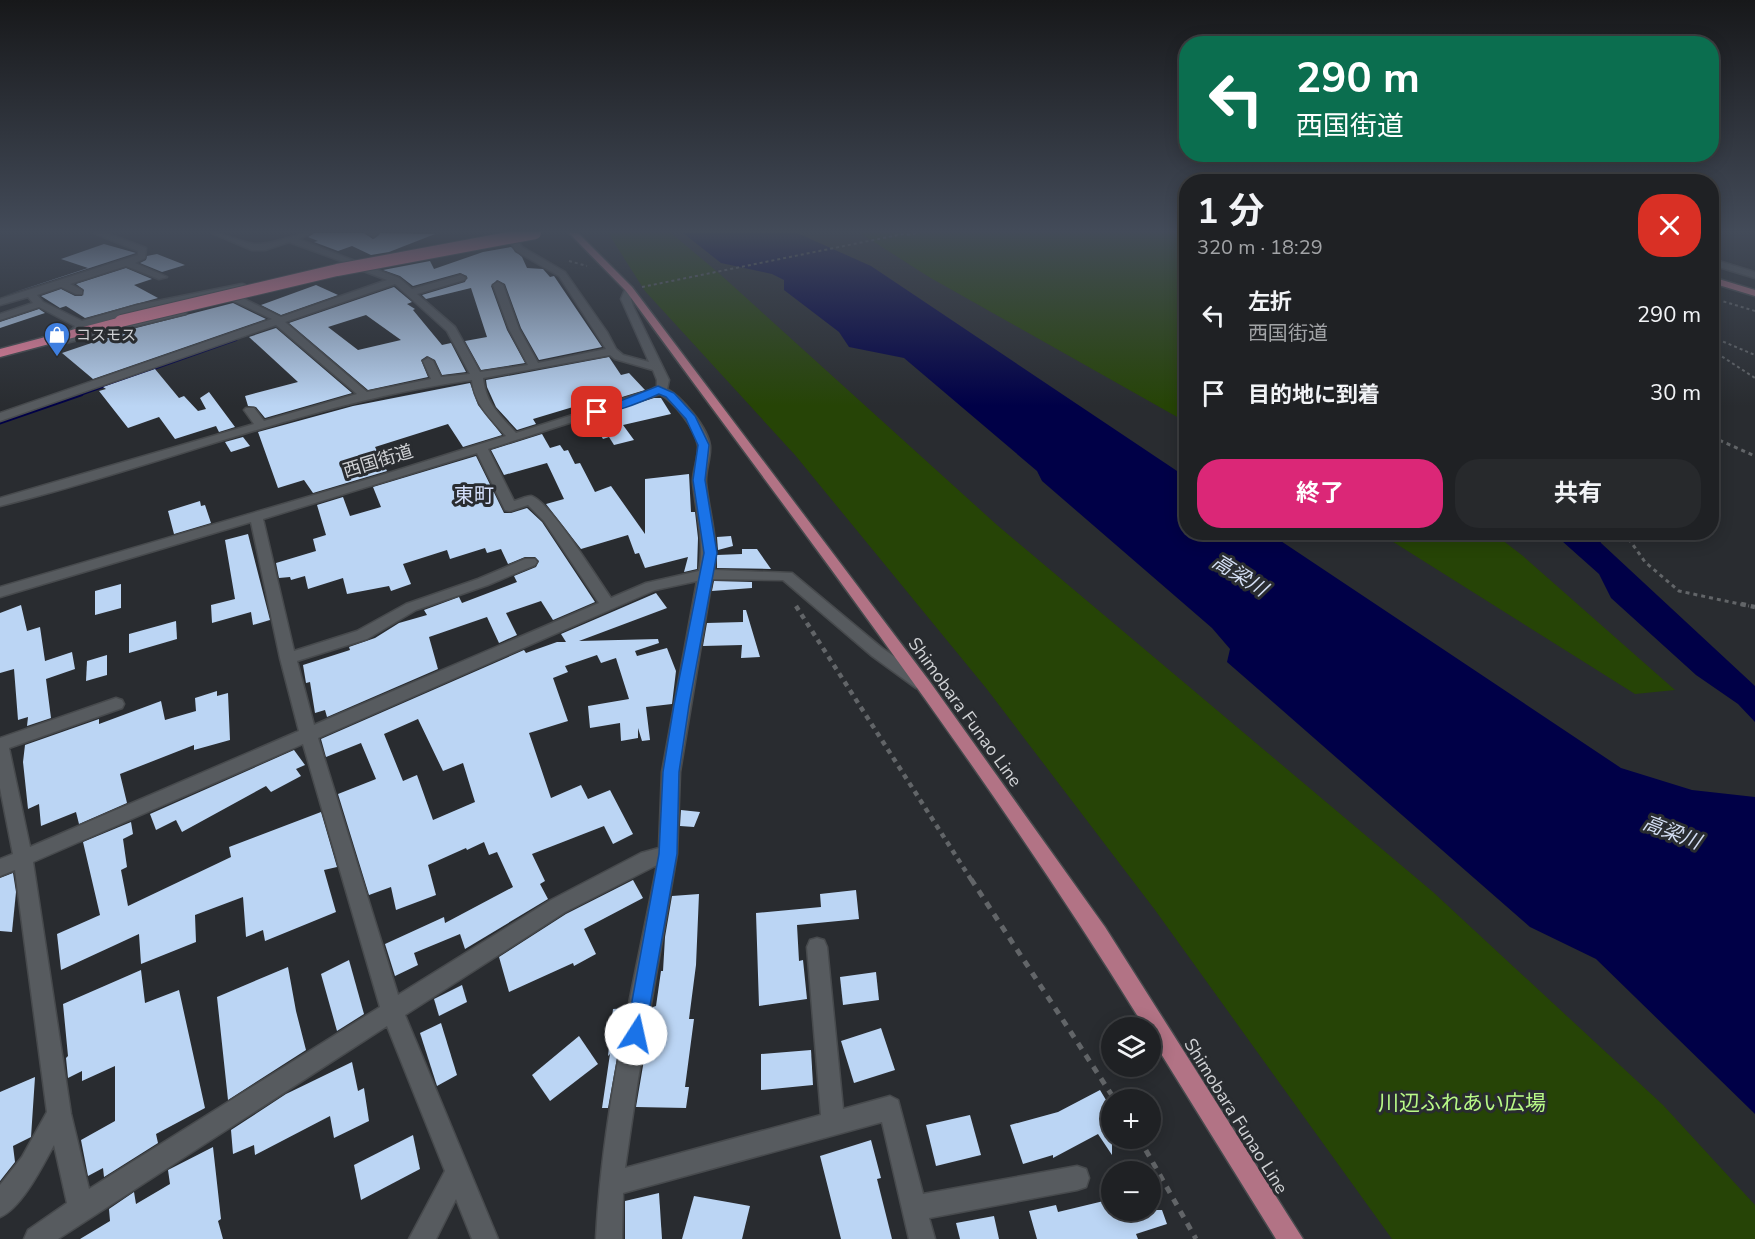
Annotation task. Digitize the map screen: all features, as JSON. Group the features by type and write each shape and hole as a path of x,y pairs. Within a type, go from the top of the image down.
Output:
{"highway":[{"path":"0,353 77,329 249,291"}],"main road":[{"name":"Shimobara Funao Line","path":"640,291 924,686 1098,933 1290,1239"}],"street":[{"path":"0,302 40,291"},
{"path":"30,294 33,299 77,329 137,308 222,291"},
{"path":"0,417 365,291"},
{"path":"409,292 413,291"},
{"path":"500,291 514,329 534,366"},
{"path":"574,291 612,351 619,357 658,368"},
{"path":"609,1239 611,1184 627,1079 668,854 671,772 689,660 710,553 699,480 704,445 691,418 670,395 658,390 662,387 663,380 626,299 633,291"},
{"path":"216,292 255,306 276,317 364,396"},
{"path":"42,341 53,343 164,317 206,302 216,292"},
{"path":"409,292 451,329 477,377 479,394 484,404 513,438"},
{"path":"0,317 40,304"},
{"path":"0,502 364,396 612,351"},
{"path":"428,361 438,382"},
{"name":"西国街道","path":"0,592 481,448 639,399 658,390"},
{"path":"250,410 261,425"},
{"path":"481,448 510,507 530,500 549,518 608,605"},
{"path":"256,517 288,658 308,733 393,1013 485,1239"},
{"path":"288,658 362,635 411,607 483,582 530,562"},
{"path":"0,868 651,586 707,574 787,576 877,652 924,686"},
{"path":"81,1208 59,1114 23,858 0,744 116,704"},
{"path":"37,1239 81,1208 393,1013 558,906 648,859 668,854"},
{"path":"817,947 833,1122"},
{"path":"611,1184 890,1108 922,1239"},
{"path":"0,1205 30,1165 59,1114"},
{"path":"422,1239 457,1173"},
{"path":"914,1208 1077,1178"}],"path":[{"path":"1719,300 1755,311"},
{"path":"1719,340 1755,355"},
{"path":"1719,355 1755,378"},
{"path":"1719,439 1755,456"},
{"path":"1630,540 1645,562 1679,591 1755,607"},
{"path":"795,604 899,769 1108,1089"},
{"path":"1145,1149 1196,1239"}],"green space":[{"name":"川辺ふれあい広場","path":"645,291 738,291 997,525 1433,892 1663,1105 1755,1205 1755,1239 1392,1239 1155,910 986,688 795,455"},
{"path":"953,291 1179,291 1179,418"},
{"path":"1390,540 1502,540 1675,690 1635,694"}],"water":[{"name":"高梁川","path":"785,291 908,291 1179,472 1179,540 1279,540 1621,768 1692,790 1755,797 1755,1114 1596,959 1530,927 1227,662 1230,649 1212,628 1042,481 1037,471 904,358 849,347 839,332"},
{"path":"1561,540 1600,540 1755,686 1755,722 1738,704 1696,675 1611,598 1599,574"}],"building":[{"path":"56,291 65,291 75,296 82,296 84,291 145,291 158,298 85,318 66,306 60,308 41,296"},
{"path":"300,291 329,291 338,295 281,315 261,305"},
{"path":"383,291 399,291 412,302 407,304 415,309 413,310 442,345 451,343 466,372 442,375 435,360 427,356 421,360 428,377 368,390 289,323","holes":["366,315 401,340 358,350 328,327"]},
{"path":"436,291 459,291 426,299 422,295"},
{"path":"472,291 493,291 507,330 525,363 481,370 465,341 487,337"},
{"path":"507,291 564,291 602,347 539,360 521,328"},
{"path":"233,303 266,319 93,379 62,353 115,335 113,334"},
{"path":"39,309 45,313 0,328 0,322"},
{"path":"276,328 352,393 265,418 256,407 248,406 245,396 298,382 249,337"},
{"path":"609,357 621,375 629,373 645,390 576,411 573,407 533,419 536,424 517,430 496,407 487,387 486,380"},
{"path":"155,369 179,398 184,396 198,411 206,409 200,398 209,392 235,427 219,432 216,426 175,439 159,417 128,428 99,391 106,389 103,387"},
{"path":"470,383 478,405 502,435 463,447 448,424 375,447 387,471 313,493 304,480 278,488 258,432 353,406"},
{"path":"654,398 661,398 671,414 623,425 634,440 614,445 609,437 603,439 591,418"},
{"path":"542,434 550,448 560,445 564,451 568,450 575,464 580,463 595,492 611,486 645,534 645,479 689,474 691,512 695,512 698,538 697,569 684,572 688,557 645,568 639,553 635,554 628,535 581,549 546,504 564,499 547,463 504,475 491,450"},
{"path":"243,437 250,446 231,452 225,442"},
{"path":"476,456 504,513 527,508 542,522 595,602 553,620 541,601 506,613 517,635 499,643 487,617 429,637 438,669 327,717 325,710 315,713 310,682 306,683 303,665 350,650 349,647 375,638 399,623 427,615 424,610 459,597 462,603 517,582 514,576 536,567 539,561 535,557 525,557 508,564 501,549 487,553 485,548 450,559 447,550 403,564 411,584 391,591 389,586 347,594 343,578 308,589 305,576 291,580 290,577 279,578 276,563 316,551 313,539 326,535 317,505 343,497 350,516 381,507 373,487"},
{"path":"200,501 201,506 205,505 211,523 174,534 168,511"},
{"path":"248,534 270,620 253,625 251,612 212,623 211,605 235,599 225,540"},
{"path":"731,536 733,546 718,550 717,537"},
{"path":"742,549 757,549 771,569 717,568 717,555 742,554"},
{"path":"714,581 752,582 752,588 712,591"},
{"path":"121,584 121,608 95,615 95,591"},
{"path":"656,593 667,608 579,641 658,639 659,643 635,651 637,656 667,648 676,671 672,704 646,707 650,740 642,741 638,728 638,738 621,741 620,723 590,728 588,706 629,699 616,658 601,663 597,655 565,666 568,672 553,678 568,721 529,733 551,798 581,785 588,799 610,790 633,834 613,844 604,826 532,854 545,881 540,884 548,899 465,949 460,934 414,953 418,965 395,976 385,944 444,917 445,923 513,887 497,852 489,855 484,842 428,865 436,895 396,910 391,887 369,895 338,794 376,779 361,743 326,757 321,739 524,650 526,653 557,642 566,642 561,634","holes":["418,719 443,771 463,763 475,802 433,820 417,775 403,781 384,734"]},
{"path":"21,605 27,631 40,627 45,661 72,652 75,669 46,679 51,718 27,726 28,717 18,720 14,669 0,673 0,613"},
{"path":"743,610 746,610 760,657 741,658 742,645 703,646 707,623 743,622"},
{"path":"176,621 177,639 129,653 129,634"},
{"path":"107,655 107,675 86,681 87,661"},
{"path":"217,691 217,696 228,693 230,740 194,750 194,745 120,774 127,803 79,824 76,812 41,826 39,804 28,809 23,762 25,745 99,719 99,724 161,701 165,720 196,711 195,698"},
{"path":"294,750 305,765 296,769 301,776 271,792 266,786 182,832 176,820 156,830 150,814"},
{"path":"681,810 700,812 694,827 680,826"},
{"path":"321,812 337,867 324,870 336,912 265,941 263,930 246,937 243,897 195,915 196,942 141,964 139,934 61,970 57,934 100,915 83,842 131,822 133,834 123,839 127,867 121,870 128,906 231,857 229,847"},
{"path":"13,873 16,892 12,932 0,931 0,878"},
{"path":"633,880 643,898 584,929 596,954 574,966 573,963 509,992 499,957 566,914"},
{"path":"856,890 859,919 797,925 799,961 803,960 807,999 759,1006 756,913 821,907 820,894"},
{"path":"699,894 696,965 689,1019 694,1019 685,1087 689,1087 686,1108 636,1107 653,1007 656,1006 661,971 663,971 665,937 672,896"},
{"path":"349,960 364,1014 337,1031 321,974"},
{"path":"288,967 306,1050 228,1100 217,997"},
{"path":"141,970 145,1003 179,990 205,1108 156,1134 158,1143 104,1177 103,1168 88,1176 81,1140 115,1121 115,1066 82,1081 82,1071 68,1078 63,1004"},
{"path":"876,972 879,1000 843,1005 840,977"},
{"path":"462,985 467,1002 439,1016 434,999"},
{"path":"626,1008 608,1108 602,1108 610,1054 608,1056 613,1009"},
{"path":"441,1023 457,1075 437,1086 420,1033"},
{"path":"881,1028 895,1070 854,1083 841,1041"},
{"path":"579,1036 598,1064 550,1101 532,1075"},
{"path":"811,1050 813,1085 761,1090 761,1054"},
{"path":"352,1062 358,1091 364,1088 369,1121 334,1138 330,1116 255,1155 254,1145 233,1154 231,1130 286,1094"},
{"path":"35,1077 31,1137 13,1146 15,1162 0,1181 0,1092"},
{"path":"1100,1090 1101,1138 1098,1134 1053,1158 1053,1155 1023,1164 1010,1125 1058,1112"},
{"path":"970,1115 981,1155 936,1166 926,1125"},
{"path":"413,1135 420,1169 361,1200 354,1165"},
{"path":"871,1140 881,1178 877,1179 892,1239 841,1239 820,1156"},
{"path":"213,1147 221,1219 218,1221 223,1239 80,1239 110,1221 109,1209 134,1192 136,1204 170,1184 168,1170"},
{"path":"659,1193 662,1239 625,1239 625,1201"},
{"path":"694,1196 750,1206 742,1239 682,1239"},
{"path":"1101,1202 1101,1221 1161,1221 1162,1210 1167,1224 1136,1234 1138,1239 1037,1239 1029,1211 1056,1205 1058,1212"},
{"path":"994,1216 999,1239 960,1239 956,1223"}],"waterway":[{"path":"77,395 236,339"},
{"path":"0,422 81,394"}],"place":[{"name":"コスモス","path":"57,358"}],"district":[{"name":"東町","path":"474,495"}],"route":[{"path":"597,412 639,399 658,390 670,395 691,418 704,445 699,480 710,553 689,660 671,772 668,854 636,1034"}]}
